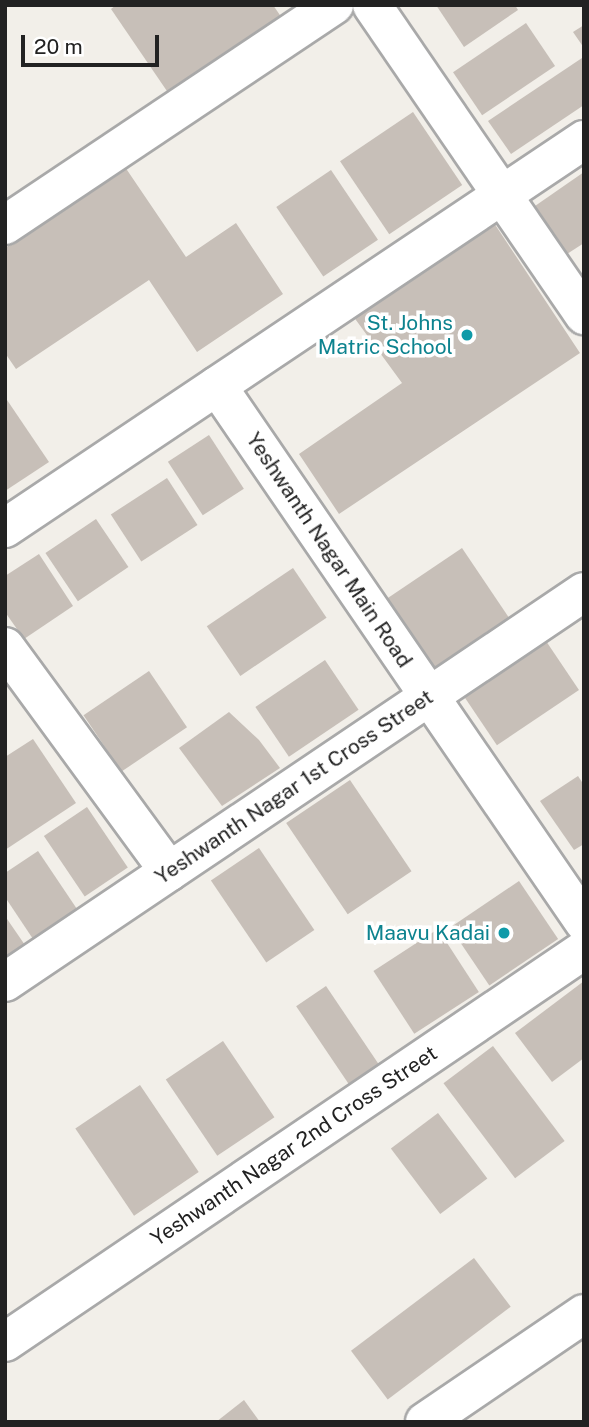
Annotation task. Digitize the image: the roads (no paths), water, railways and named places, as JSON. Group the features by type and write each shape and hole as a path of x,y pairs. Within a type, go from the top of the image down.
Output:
{"street":[{"path":"5,225 334,5"},
{"path":"372,5 584,315"},
{"path":"5,528 584,140"},
{"name":"Yeshwanth Nagar Main Road","path":"217,386 584,922"},
{"name":"Yeshwanth Nagar 1st Cross Street","path":"5,982 584,592"},
{"path":"5,647 169,871"},
{"name":"Yeshwanth Nagar 2nd Cross Street","path":"5,1342 584,950"},
{"path":"425,1422 584,1314"}],"place":[{"name":"St. Johns Matric School","path":"467,335"},
{"name":"Maavu Kadai","path":"504,933"}]}
